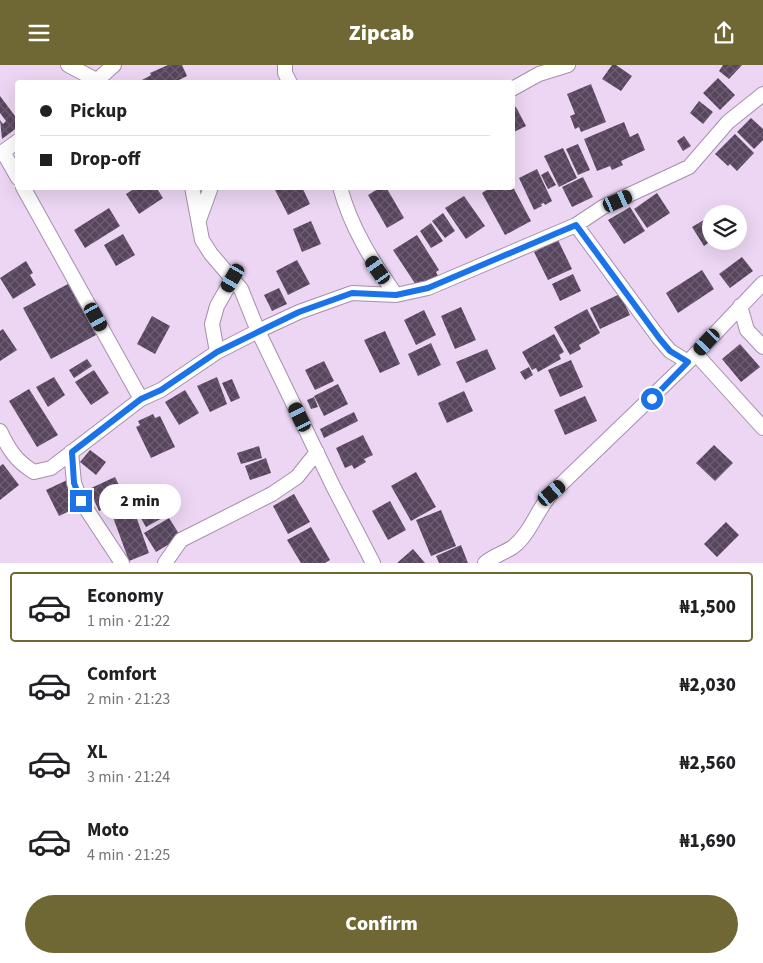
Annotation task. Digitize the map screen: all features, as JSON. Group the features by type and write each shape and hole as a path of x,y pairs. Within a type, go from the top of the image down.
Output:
{"street":[{"path":"68,65 94,80"},
{"path":"100,80 114,65"},
{"path":"515,87 539,74 568,65"},
{"path":"0,431 11,453 20,463 34,472 51,468 141,399 161,390 217,352 258,331 352,293 396,295 428,288 576,225 603,207 690,167 728,122 763,94"},
{"path":"15,143 2,153 15,173"},
{"path":"25,190 141,399"},
{"path":"193,190 202,240 211,254 241,289 258,331 316,452 373,563"},
{"path":"199,220 210,190"},
{"path":"341,190 347,212 370,258 396,295"},
{"path":"576,225 670,351 692,358 763,428"},
{"path":"217,352 212,324 217,306 233,278"},
{"path":"489,562 513,547 529,529 541,505 552,493 692,358 763,283"},
{"path":"740,306 746,330 763,347"},
{"path":"72,452 74,483 81,501 122,563"},
{"path":"165,563 181,540 272,494 297,477 316,452"}],"building":[{"path":"168,65 182,65 187,76 179,80 142,80 151,75 150,73"},
{"path":"612,65 616,65 632,76 621,91 602,79"},
{"path":"723,65 742,65 729,79 719,71"},
{"path":"718,78 735,95 720,110 703,93"},
{"path":"591,84 606,122 581,132 579,127 575,129 570,116 575,114 567,94"},
{"path":"0,96 15,116 15,129 2,139 0,120 3,124 6,121 0,113"},
{"path":"699,101 713,112 703,124 690,113"},
{"path":"515,107 526,126 515,132"},
{"path":"751,118 763,129 763,140 754,149 737,132"},
{"path":"624,122 630,137 638,133 645,150 621,161 623,165 612,170 610,166 597,171 584,139"},
{"path":"735,134 754,153 737,171 730,164 728,166 715,154"},
{"path":"684,136 691,146 683,151 677,141"},
{"path":"578,144 590,170 578,175 566,149"},
{"path":"563,148 577,178 559,187 544,156"},
{"path":"537,169 552,201 545,205 544,203 541,204 542,206 534,210 519,178"},
{"path":"548,171 556,185 548,189 541,175"},
{"path":"583,177 593,197 572,207 562,187"},
{"path":"132,190 158,190 163,198 139,214 126,194"},
{"path":"275,190 303,190 310,204 288,215"},
{"path":"376,190 388,190 404,218 387,228 368,195"},
{"path":"486,190 515,190 531,221 505,235 482,193"},
{"path":"657,193 670,213 647,228 634,209"},
{"path":"464,196 485,226 466,239 445,208"},
{"path":"630,207 645,231 624,244 608,220"},
{"path":"109,208 120,226 85,248 74,230"},
{"path":"443,213 455,231 445,238 432,221"},
{"path":"311,221 321,244 302,252 293,229"},
{"path":"702,221 702,243 692,227"},
{"path":"431,223 443,241 431,248 420,231"},
{"path":"123,234 135,255 116,266 104,245"},
{"path":"417,235 439,270 436,272 438,276 423,285 421,281 416,285 393,250"},
{"path":"558,240 572,269 548,280 534,252"},
{"path":"742,257 753,271 730,288 719,274"},
{"path":"297,260 310,284 288,295 276,271"},
{"path":"26,261 33,273 30,275 36,285 13,299 0,278"},
{"path":"702,270 714,289 678,313 666,293"},
{"path":"573,274 581,291 560,301 552,284"},
{"path":"68,284 96,335 51,359 23,308"},
{"path":"279,288 287,304 272,311 264,295"},
{"path":"620,294 630,315 600,329 590,308"},
{"path":"461,307 476,340 455,349 441,316"},
{"path":"587,309 600,333 579,345 581,349 570,355 554,327"},
{"path":"424,310 436,335 416,345 404,320"},
{"path":"152,316 170,326 155,354 137,344"},
{"path":"3,329 17,350 0,361 0,331"},
{"path":"385,331 400,364 380,373 364,340"},
{"path":"554,334 564,352 559,355 561,359 538,372 536,368 532,370 522,352"},
{"path":"431,343 441,365 418,376 408,354"},
{"path":"740,344 760,367 741,382 722,359"},
{"path":"487,349 496,369 466,383 456,362"},
{"path":"87,359 92,366 74,378 69,370"},
{"path":"571,360 583,387 560,397 548,370"},
{"path":"324,361 334,381 315,390 305,370"},
{"path":"529,367 533,375 525,380 520,372"},
{"path":"94,370 109,393 91,405 75,382"},
{"path":"54,377 65,395 48,407 36,387"},
{"path":"217,377 227,404 210,412 197,386"},
{"path":"232,379 240,398 231,402 222,383"},
{"path":"338,384 348,404 324,416 314,396"},
{"path":"29,389 58,435 37,447 9,401"},
{"path":"185,390 199,413 179,425 165,402"},
{"path":"464,391 473,411 447,423 438,403"},
{"path":"585,396 597,421 565,435 554,410"},
{"path":"314,397 318,407 311,409 307,400"},
{"path":"354,412 358,421 324,438 320,429"},
{"path":"153,414 155,418 160,416 175,447 151,458 136,427 140,425 138,421"},
{"path":"363,435 373,455 364,459 366,462 354,469 352,465 345,468 336,448"},
{"path":"714,445 733,463 715,481 696,463"},
{"path":"259,446 262,458 241,464 237,453"},
{"path":"90,450 106,462 96,475 80,462"},
{"path":"266,458 271,473 250,480 245,466"},
{"path":"3,464 19,485 0,500 0,466"},
{"path":"416,472 436,507 411,521 391,486"},
{"path":"115,477 126,499 99,511 89,489"},
{"path":"67,480 80,506 59,516 46,490"},
{"path":"149,491 164,517 146,527 131,501"},
{"path":"294,494 310,522 288,534 273,506"},
{"path":"390,501 406,530 388,540 372,511"},
{"path":"131,502 149,553 129,561 110,509"},
{"path":"441,510 456,546 431,556 416,520"},
{"path":"169,518 181,537 156,552 144,533"},
{"path":"726,522 739,535 717,557 704,544"},
{"path":"311,527 330,560 325,563 301,563 287,540"},
{"path":"461,545 468,563 439,563 436,556"},
{"path":"413,549 425,563 397,563"}],"route":[{"path":"81,501 74,483 72,452 141,399 161,390 217,352 299,312 352,293 396,295 428,288 576,225 659,338 670,351 688,362 652,399"}]}
